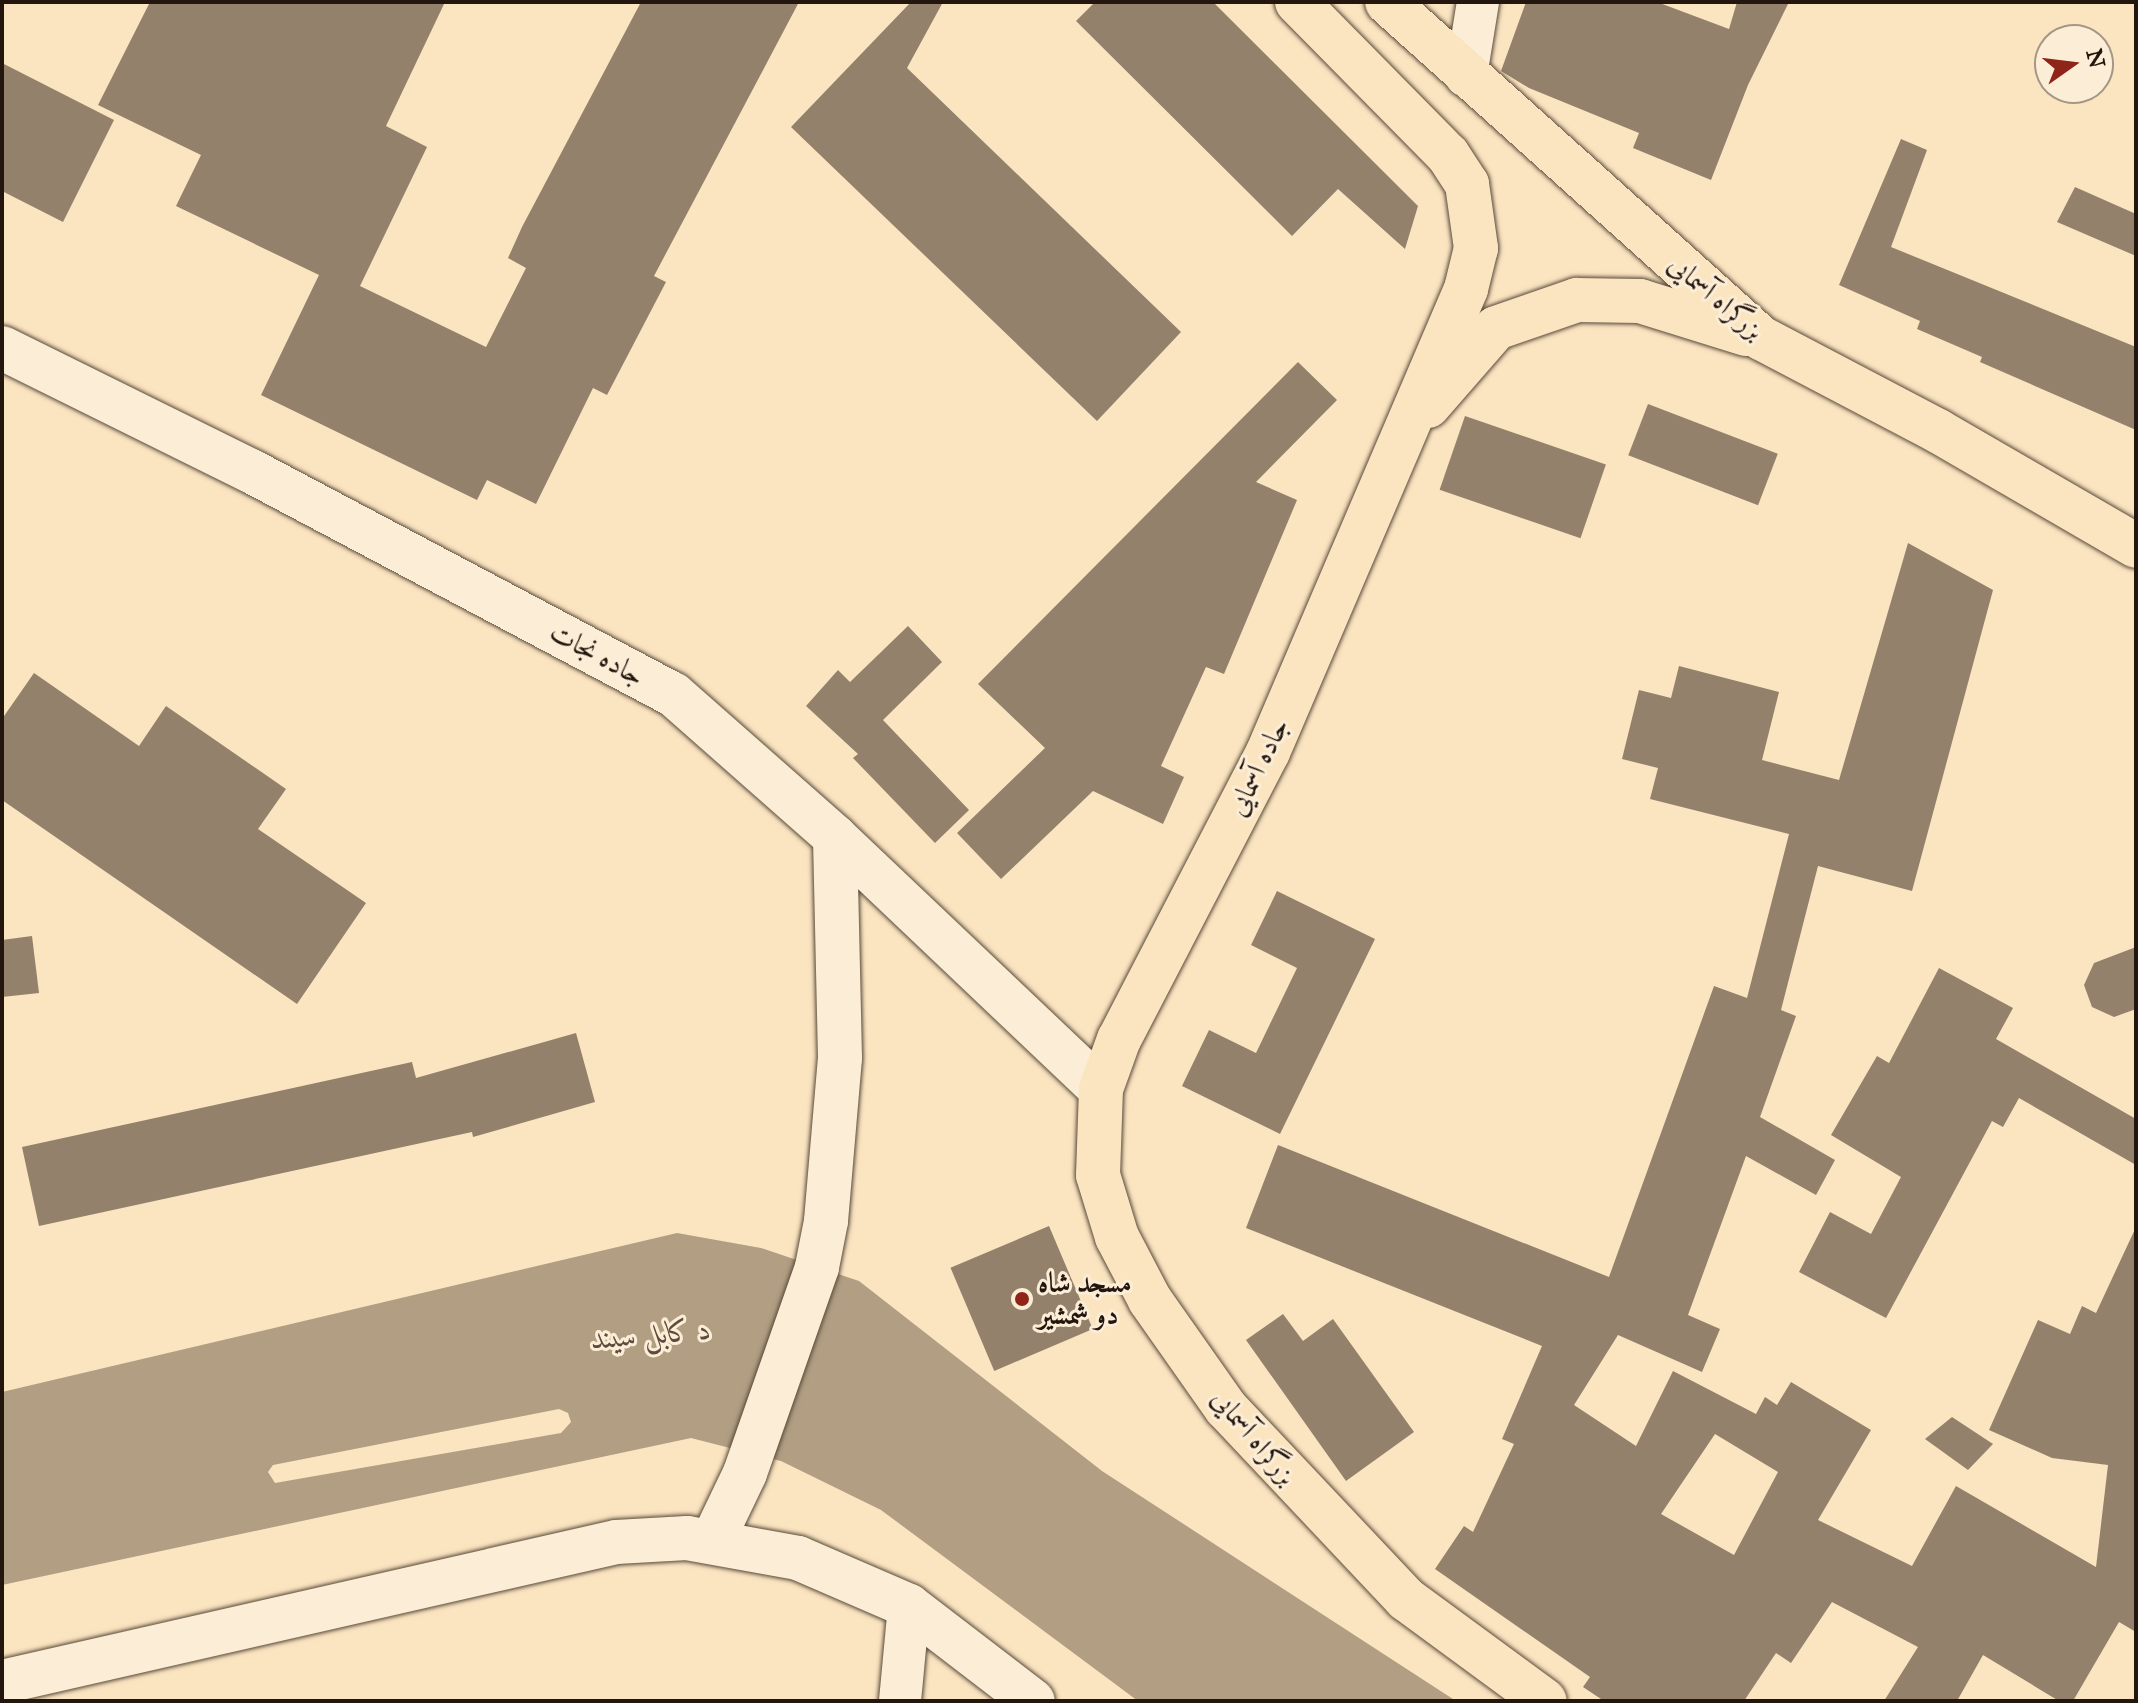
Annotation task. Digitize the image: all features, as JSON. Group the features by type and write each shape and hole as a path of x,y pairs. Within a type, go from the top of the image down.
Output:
{"highway":[{"path":"1297,2 1448,155 1467,184 1472,205 1476,248 1466,289 1400,438"},
{"name":"بزرگراه آسمایی","path":"1387,2 1761,338 1938,431 2136,546"},
{"path":"1400,438 1496,328 1577,300 1640,301 1761,338"},
{"name":"جاده آسمایی","path":"1101,1089 1119,1039 1268,752 1400,438"},
{"name":"بزرگراه آسمایی","path":"1101,1089 1098,1175 1117,1237 1150,1300 1226,1408 1406,1599 1545,1701"}],"main road":[{"name":"جاده نجات","path":"2,348 251,471 673,694 835,837 1101,1089"},
{"path":"712,1542 745,1473 817,1267 826,1221 840,1058 835,837"},
{"path":"2,1682 616,1542 687,1538 798,1558 909,1606 1033,1701"}],"street":[{"path":"1466,76 1478,2"},
{"path":"900,1701 909,1606"}],"water":[{"name":"د کابل سيند","path":"677,1233 761,1248 859,1281 1102,1471 1456,1701 1138,1701 881,1510 781,1461 691,1438 2,1585 2,1392","holes":["559,1409 568,1413 571,1422 561,1433 275,1483 268,1472 273,1465"]}],"building":[{"path":"150,2 445,2 386,126 427,147 360,286 486,347 526,268 508,258 641,2 799,2 654,276 666,282 607,395 593,388 536,504 487,480 477,500 261,395 319,275 176,206 201,155 98,105"},
{"path":"911,2 943,2 907,68 1181,332 1097,421 791,127"},
{"path":"1095,2 1213,2 1418,206 1405,249 1338,189 1292,236 1076,21"},
{"path":"1526,2 1657,2 1729,29 1737,2 1789,2 1748,85 1711,180 1633,148 1639,133 1529,88 1501,71"},
{"path":"2,63 114,120 63,222 2,191"},
{"path":"1901,139 1927,150 1891,247 2136,347 2136,430 1980,362 1982,357 1917,329 1920,321 1839,285"},
{"path":"2075,187 2136,214 2136,256 2057,222"},
{"path":"1298,362 1337,400 1256,482 1297,500 1224,674 1206,667 1161,766 1184,777 1163,824 1093,791 1001,879 957,833 1045,748 978,684"},
{"path":"1648,404 1778,454 1758,505 1628,455"},
{"path":"1465,416 1606,465 1580,538 1440,490"},
{"path":"1908,543 1993,590 1912,891 1818,866 1781,1010 1796,1016 1760,1117 1835,1160 1816,1195 1746,1156 1688,1315 1720,1329 1702,1372 1618,1335 1574,1405 1636,1446 1673,1371 1756,1414 1765,1397 1777,1405 1791,1382 1871,1430 1818,1520 1912,1566 1956,1486 2096,1567 2108,1465 2052,1458 1989,1430 2038,1320 2070,1334 2082,1306 2096,1313 2136,1227 2136,1632 2119,1622 2073,1701 2059,1701 1983,1655 1957,1701 1884,1701 1918,1647 1832,1602 1791,1663 1776,1653 1744,1701 1604,1701 1583,1687 1590,1677 1435,1569 1464,1526 1473,1532 1514,1444 1502,1439 1542,1346 1246,1228 1278,1145 1609,1277 1714,986 1747,998 1789,834 1650,799 1658,768 1622,759 1639,690 1671,698 1679,666 1779,692 1762,760 1839,780","holes":["1715,1434 1778,1472 1734,1555 1661,1514"]},
{"path":"908,626 942,662 883,720 969,810 935,843 853,758 858,754 806,706 838,670 850,682"},
{"path":"34,673 139,746 166,706 286,789 258,829 366,903 297,1004 2,800 2,719"},
{"path":"1277,891 1375,939 1280,1134 1182,1086 1209,1030 1256,1053 1297,968 1251,945"},
{"path":"32,936 39,993 2,997 2,940"},
{"path":"2136,947 2136,1009 2114,1017 2092,1007 2084,985 2094,963"},
{"path":"1939,968 2013,1008 1996,1039 2136,1119 2136,1165 2019,1098 2003,1127 1992,1121 1886,1318 1799,1272 1830,1212 1871,1234 1901,1177 1831,1135 1877,1056 1889,1063"},
{"path":"576,1033 595,1102 473,1137 472,1132 39,1226 22,1147 412,1062 416,1078"},
{"name":"مسجد شاه دو شمشیر","path":"1049,1226 1093,1329 994,1371 951,1268"},
{"path":"1283,1314 1303,1341 1333,1319 1414,1432 1346,1481 1246,1340"},
{"path":"1952,1417 1993,1444 1968,1470 1925,1439"}],"place":[{"name":"مسجد شاه دو شمشیر","path":"1022,1299"}]}
